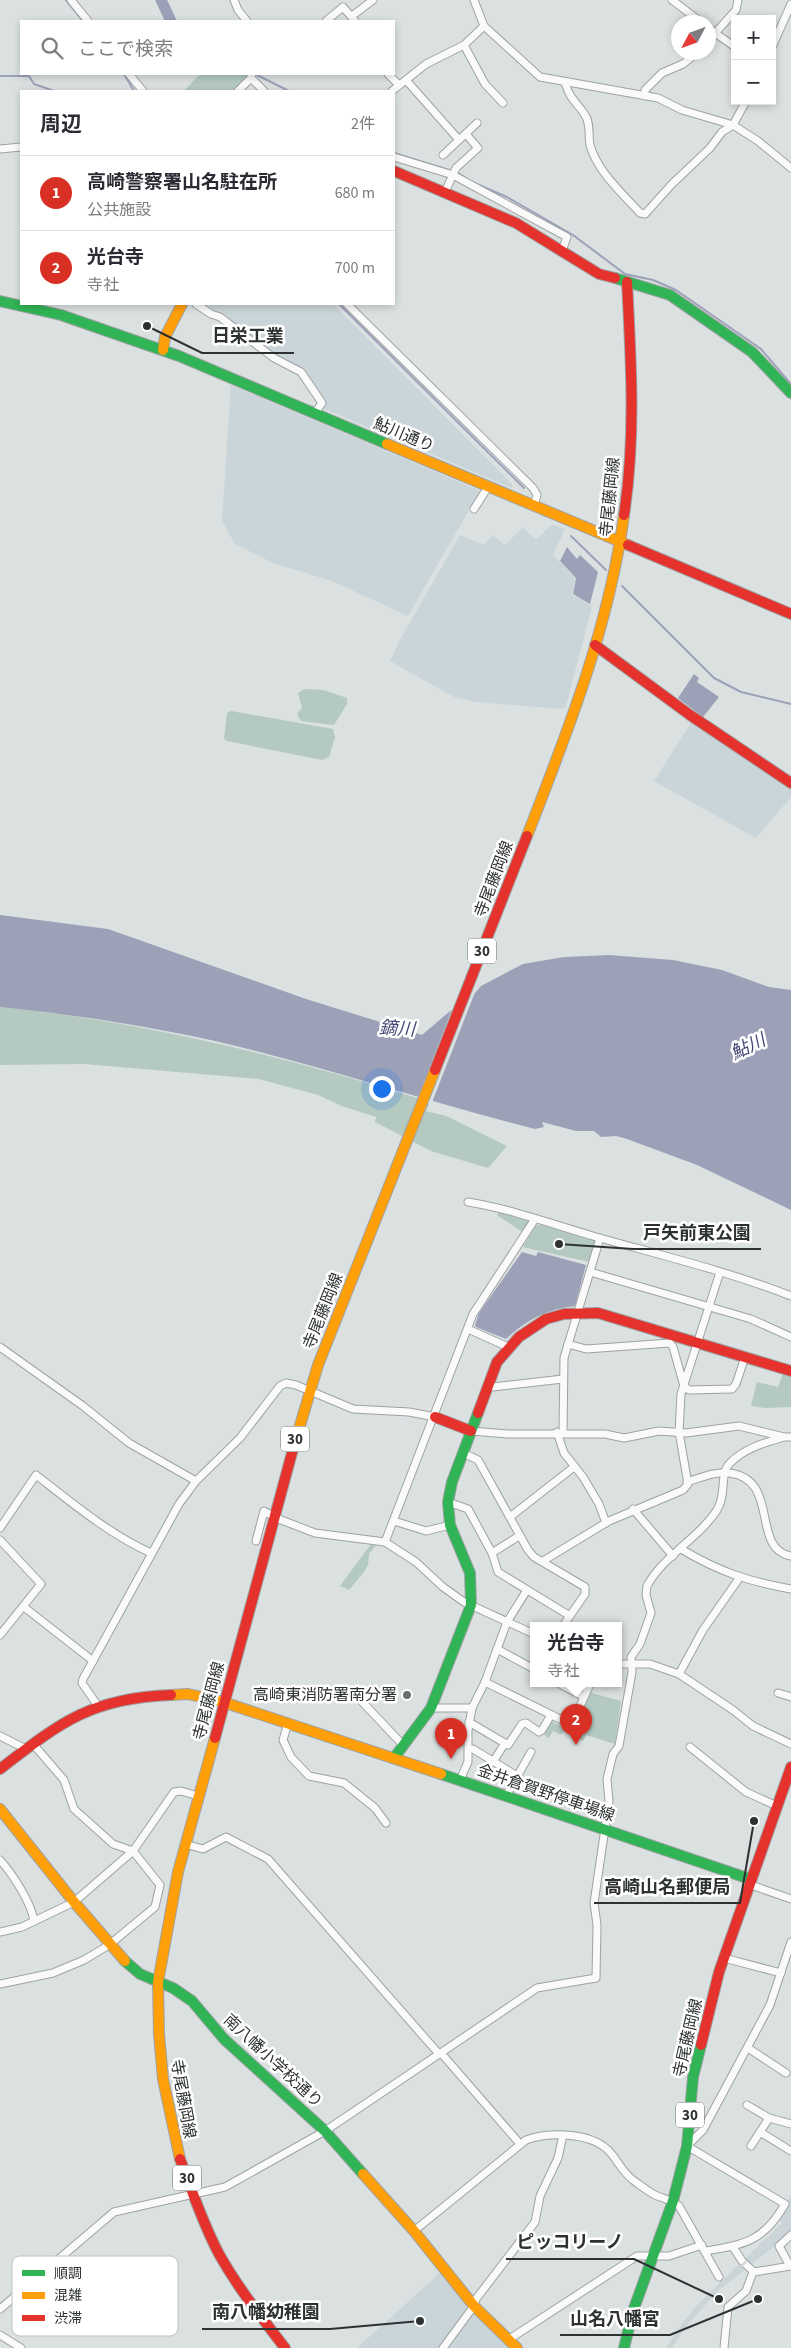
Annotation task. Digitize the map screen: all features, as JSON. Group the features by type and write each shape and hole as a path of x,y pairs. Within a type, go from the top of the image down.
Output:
{"main road":[{"path":"395,171 516,223 599,274 670,295 752,352 768,366 791,393"},
{"name":"寺尾藤岡線","path":"285,2348 239,2286 219,2254 179,2156 163,2079 159,2034 158,1982 165,1937 198,1796 310,1391 336,1317 404,1153 561,749 596,645 621,543 629,473 633,404 627,282"},
{"name":"鮎川通り","path":"0,301 60,315 163,350 791,614"},
{"path":"163,350 165,337 181,305"},
{"path":"596,645 690,715 791,783"},
{"path":"394,1758 402,1744 431,1708 471,1606 470,1572 450,1525 448,1502 452,1482 497,1362 508,1346 527,1330 546,1319 578,1313 610,1316 791,1370"},
{"path":"435,1417 471,1431"},
{"name":"金井倉賀野停車場線","path":"0,1769 29,1746 73,1717 98,1706 140,1696 188,1694 224,1702 460,1780 605,1829 749,1882"},
{"name":"寺尾藤岡線","path":"624,2348 633,2310 673,2201 687,2146 696,2061 724,1958 776,1806 791,1770"},
{"name":"南八幡小学校通り","path":"0,1809 109,1945 130,1967 183,1994 192,2001 224,2039 325,2131 414,2231 474,2306 517,2348"}],"street":[{"path":"72,0 87,20"},
{"path":"234,0 238,10 246,20"},
{"path":"337,0 353,19 373,0"},
{"path":"474,0 484,26 540,78 658,98 703,117 733,125 758,141 791,168"},
{"path":"672,0 692,15"},
{"path":"716,32 736,10 738,0"},
{"path":"776,37 790,6 783,0"},
{"path":"327,20 343,7"},
{"path":"393,90 426,64 464,45 484,26"},
{"path":"716,34 731,44"},
{"path":"464,45 485,84 503,103"},
{"path":"645,96 645,90 662,73 688,60"},
{"path":"130,75 142,90"},
{"path":"389,75 400,85"},
{"path":"239,90 252,76 263,90"},
{"path":"406,80 459,140"},
{"path":"565,83 570,98 586,116 590,145 598,162 640,213 645,214 672,184 710,148 722,132 733,125 744,105"},
{"path":"443,155 477,122"},
{"path":"445,192 456,168 478,148 466,134"},
{"path":"0,149 20,147"},
{"path":"395,157 453,175 567,237 562,251"},
{"path":"198,305 211,314 220,317 274,358 300,372 322,403 315,413"},
{"path":"348,305 532,488 537,495 534,506"},
{"path":"474,509 488,487"},
{"path":"468,1202 499,1207 720,1272 791,1296"},
{"path":"385,1542 476,1308 535,1219"},
{"path":"600,1238 563,1364 560,1433 564,1453 587,1483 599,1504 606,1523"},
{"path":"590,1272 750,1319 791,1337"},
{"path":"543,1561 633,1509 683,1490 687,1482 679,1432 681,1394 720,1272"},
{"path":"468,1329 508,1346"},
{"path":"568,1344 586,1349 670,1343 673,1347 684,1386 689,1390 732,1389 736,1384 745,1357"},
{"path":"0,1347 83,1406 129,1443 196,1481"},
{"path":"488,1386 563,1379"},
{"path":"98,1706 82,1683 92,1661 174,1510 196,1481 240,1438 280,1386 286,1383 353,1409 409,1412 435,1417"},
{"path":"471,1431 508,1434 605,1434 624,1438 659,1431 686,1433 739,1426 788,1437"},
{"path":"62,2256 114,2212 225,2187 325,2131 538,1988 596,1978 597,1925 594,1903 609,1801 607,1779 613,1754 619,1746 631,1658 640,1644 651,1614 646,1595 647,1586 718,1508 724,1488 723,1473 729,1464 750,1447 788,1437"},
{"path":"463,1454 478,1460 519,1536 534,1557 585,1587 585,1594 566,1622"},
{"path":"510,1517 574,1467"},
{"path":"687,1482 723,1473 739,1476 754,1486 763,1502 764,1521 774,1546 779,1552 791,1556"},
{"path":"0,1528 36,1475 85,1512 134,1545 151,1553"},
{"path":"448,1502 468,1509 492,1553 498,1572 570,1616"},
{"path":"633,1509 673,1556"},
{"path":"256,1541 264,1511 276,1518 315,1533 385,1542 416,1562 443,1587 471,1606 530,1632"},
{"path":"394,1521 422,1531 450,1525"},
{"path":"492,1553 519,1536"},
{"path":"0,1540 41,1584 0,1635"},
{"path":"0,1553 6,1547"},
{"path":"681,1549 711,1567 740,1577 791,1589"},
{"path":"679,1674 704,1630 740,1577"},
{"path":"460,1780 468,1762 469,1722 472,1708 485,1682 507,1622 528,1590"},
{"path":"24,1607 92,1661"},
{"path":"497,1649 530,1667"},
{"path":"622,1664 650,1664 679,1674 753,1726 791,1744"},
{"path":"485,1682 568,1724 573,1722 589,1687"},
{"path":"566,1687 584,1697"},
{"path":"351,1690 402,1744"},
{"path":"778,1693 791,1697"},
{"path":"431,1708 472,1708"},
{"path":"469,1722 508,1745 511,1744 522,1724 526,1723 539,1732 551,1715"},
{"path":"288,1723 283,1740 300,1768 309,1776 344,1782 375,1808 386,1823"},
{"path":"0,1736 29,1746 64,1780 74,1809 113,1844 133,1851 160,1885 155,1907 109,1945 84,1960 54,1973 0,1984"},
{"path":"493,1762 505,1743"},
{"path":"690,1747 746,1792 776,1806"},
{"path":"469,1749 517,1776"},
{"path":"506,1796 531,1752"},
{"path":"0,1932 22,1927 74,1902 133,1851 174,1792 181,1791 198,1796"},
{"path":"186,1844 203,1849 226,1837 265,1856 520,2144"},
{"path":"0,1860 10,1871 33,1913 34,1921"},
{"path":"749,1882 791,1899"},
{"path":"508,2340 637,2256 668,2256 704,2248 733,2247 764,2233 773,2224 785,2204 687,2146 703,2130 748,2048 770,2004 781,1973 787,1966 791,1942"},
{"path":"724,1958 781,1973"},
{"path":"748,2048 786,2073"},
{"path":"747,2105 770,2118 791,2124"},
{"path":"751,2146 770,2118"},
{"path":"760,2132 791,2151"},
{"path":"414,2231 520,2144 537,2136 563,2136 590,2140 608,2150 628,2176 656,2195 673,2201 679,2206 719,2277"},
{"path":"443,2348 474,2306 476,2299 535,2222 540,2196 558,2158 563,2136"},
{"path":"753,2272 790,2266 779,2246 791,2235"},
{"path":"733,2247 742,2261 753,2272"},
{"path":"724,2348 728,2307 746,2291 753,2272"},
{"path":"0,2309 12,2299"},
{"path":"0,2335 21,2348"}],"shaded area":[{"path":"203,305 334,305 512,484 512,488 322,408 303,372 275,355 221,314"},
{"path":"231,385 480,491 408,616 332,581 273,563 235,544 222,521"},
{"path":"552,524 565,529 553,555 575,578 572,595 592,606 566,706 562,709 476,702 454,697 390,661 401,638 460,535 484,545 493,535 505,545 523,527 536,540"},
{"path":"691,723 791,789 791,797 756,838 654,781"},
{"path":"791,2195 791,2233 719,2290 687,2325 672,2348 666,2348 683,2322 699,2303 782,2223 778,2219"},
{"path":"440,2273 467,2307 466,2313 438,2348 357,2348"},
{"path":"472,2315 475,2316 509,2348 447,2348"}],"green space":[{"path":"249,75 234,90 185,90 198,76"},
{"path":"305,689 323,690 347,698 347,704 334,725 301,721 297,714 302,708 298,693"},
{"path":"231,711 333,729 335,737 329,757 322,760 227,741 224,739 227,713"},
{"path":"0,1007 110,1022 164,1032 324,1071 430,1102 426,1111 446,1116 507,1146 488,1168 431,1151 375,1122 376,1117 342,1106 318,1095 259,1079 84,1064 0,1065"},
{"path":"500,1210 528,1220 530,1224 524,1233 497,1215"},
{"path":"541,1224 593,1239 595,1242 589,1262 523,1247 535,1226"},
{"path":"783,1373 791,1376 791,1407 765,1408 751,1406 757,1382 778,1387"},
{"path":"371,1544 377,1544 369,1554 368,1565 363,1573 349,1590 340,1586"},
{"path":"588,1692 621,1701 615,1744 586,1735 583,1741 564,1731 561,1735 553,1731 549,1738 544,1735 551,1721 570,1731"}],"water":[{"path":"567,547 577,559 580,555 598,572 590,604 573,594 576,578 560,561"},
{"path":"694,674 699,678 697,682 719,697 703,717 678,698"},
{"path":"0,915 108,929 306,999 422,1035 449,1012 469,1000 481,986 523,964 564,957 609,955 673,960 722,970 769,987 791,990 791,1210 697,1165 616,1136 601,1137 594,1131 576,1131 542,1122 544,1127 535,1129 308,1065 232,1045 175,1033 117,1022 0,1007"},
{"path":"522,1252 536,1256 538,1252 586,1265 575,1306 565,1307 538,1316 521,1326 506,1339 475,1325 479,1313"}],"pier":[{"path":"477,987 431,1105 417,1100 453,1007 467,998"}],"waterway":[{"path":"66,0 82,20"},
{"path":"161,0 171,20"},
{"path":"125,75 133,90"},
{"path":"257,75 287,90"},
{"path":"0,76 29,76 34,84 51,90"},
{"path":"395,153 452,171"},
{"path":"458,173 466,178"},
{"path":"472,182 507,197 573,235 625,274 653,280 676,290 761,349 791,384"},
{"path":"340,305 524,488"},
{"path":"571,536 606,570"},
{"path":"622,586 714,678 741,692 791,704"}],"railway":[{"path":"669,2348 701,2305 791,2218"}],"traffic: fast":[{"path":"615,278 670,295 752,352 791,393"},
{"path":"0,301 61,315 179,356 387,444"},
{"path":"394,1758 431,1708 471,1605 470,1573 450,1525 448,1502 452,1482 478,1413"},
{"path":"441,1774 750,1879"},
{"path":"125,1961 140,1974 173,1988 192,2001 224,2039 325,2131 363,2174"},
{"path":"624,2348 633,2311 673,2201 687,2146 693,2077 701,2045"}],"traffic: slow":[{"path":"163,350 165,337 181,305"},
{"path":"387,444 628,545"},
{"path":"527,836 572,718 598,638 617,557 624,515"},
{"path":"293,1449 318,1365 435,1070"},
{"path":"171,1695 188,1694 223,1702 441,1774"},
{"path":"180,2159 163,2079 159,2034 158,1982 178,1872 215,1738"},
{"path":"0,1809 74,1902 125,1961"},
{"path":"363,2174 414,2231 474,2306 517,2348"}],"traffic: jam":[{"path":"395,171 516,223 599,274 615,278"},
{"path":"624,515 628,486 631,428 631,369 627,282"},
{"path":"628,545 791,614"},
{"path":"595,645 690,715 791,783"},
{"path":"435,1070 527,836"},
{"path":"478,1413 497,1362 519,1337 546,1319 564,1314 598,1313 791,1371"},
{"path":"435,1417 471,1431"},
{"path":"215,1738 293,1449"},
{"path":"0,1769 41,1738 78,1715 119,1701 171,1695"},
{"path":"701,2045 719,1972 791,1767"},
{"path":"180,2159 213,2243 226,2267 285,2348"}],"place":[{"name":"日栄工業","path":"147,326"},
{"name":"戸矢前東公園","path":"559,1244"},
{"name":"高崎東消防署南分署","path":"407,1695"},
{"name":"光台寺","path":"576,1745"},
{"name":"高崎警察署山名駐在所","path":"451,1759"},
{"name":"高崎山名郵便局","path":"754,1821"},
{"name":"ピッコリーノ","path":"719,2299"},
{"name":"山名八幡宮","path":"758,2299"},
{"name":"南八幡幼稚園","path":"420,2321"}],"water label":[{"name":"鏑川","path":"397,1029"},
{"name":"鮎川","path":"748,1047"}]}
